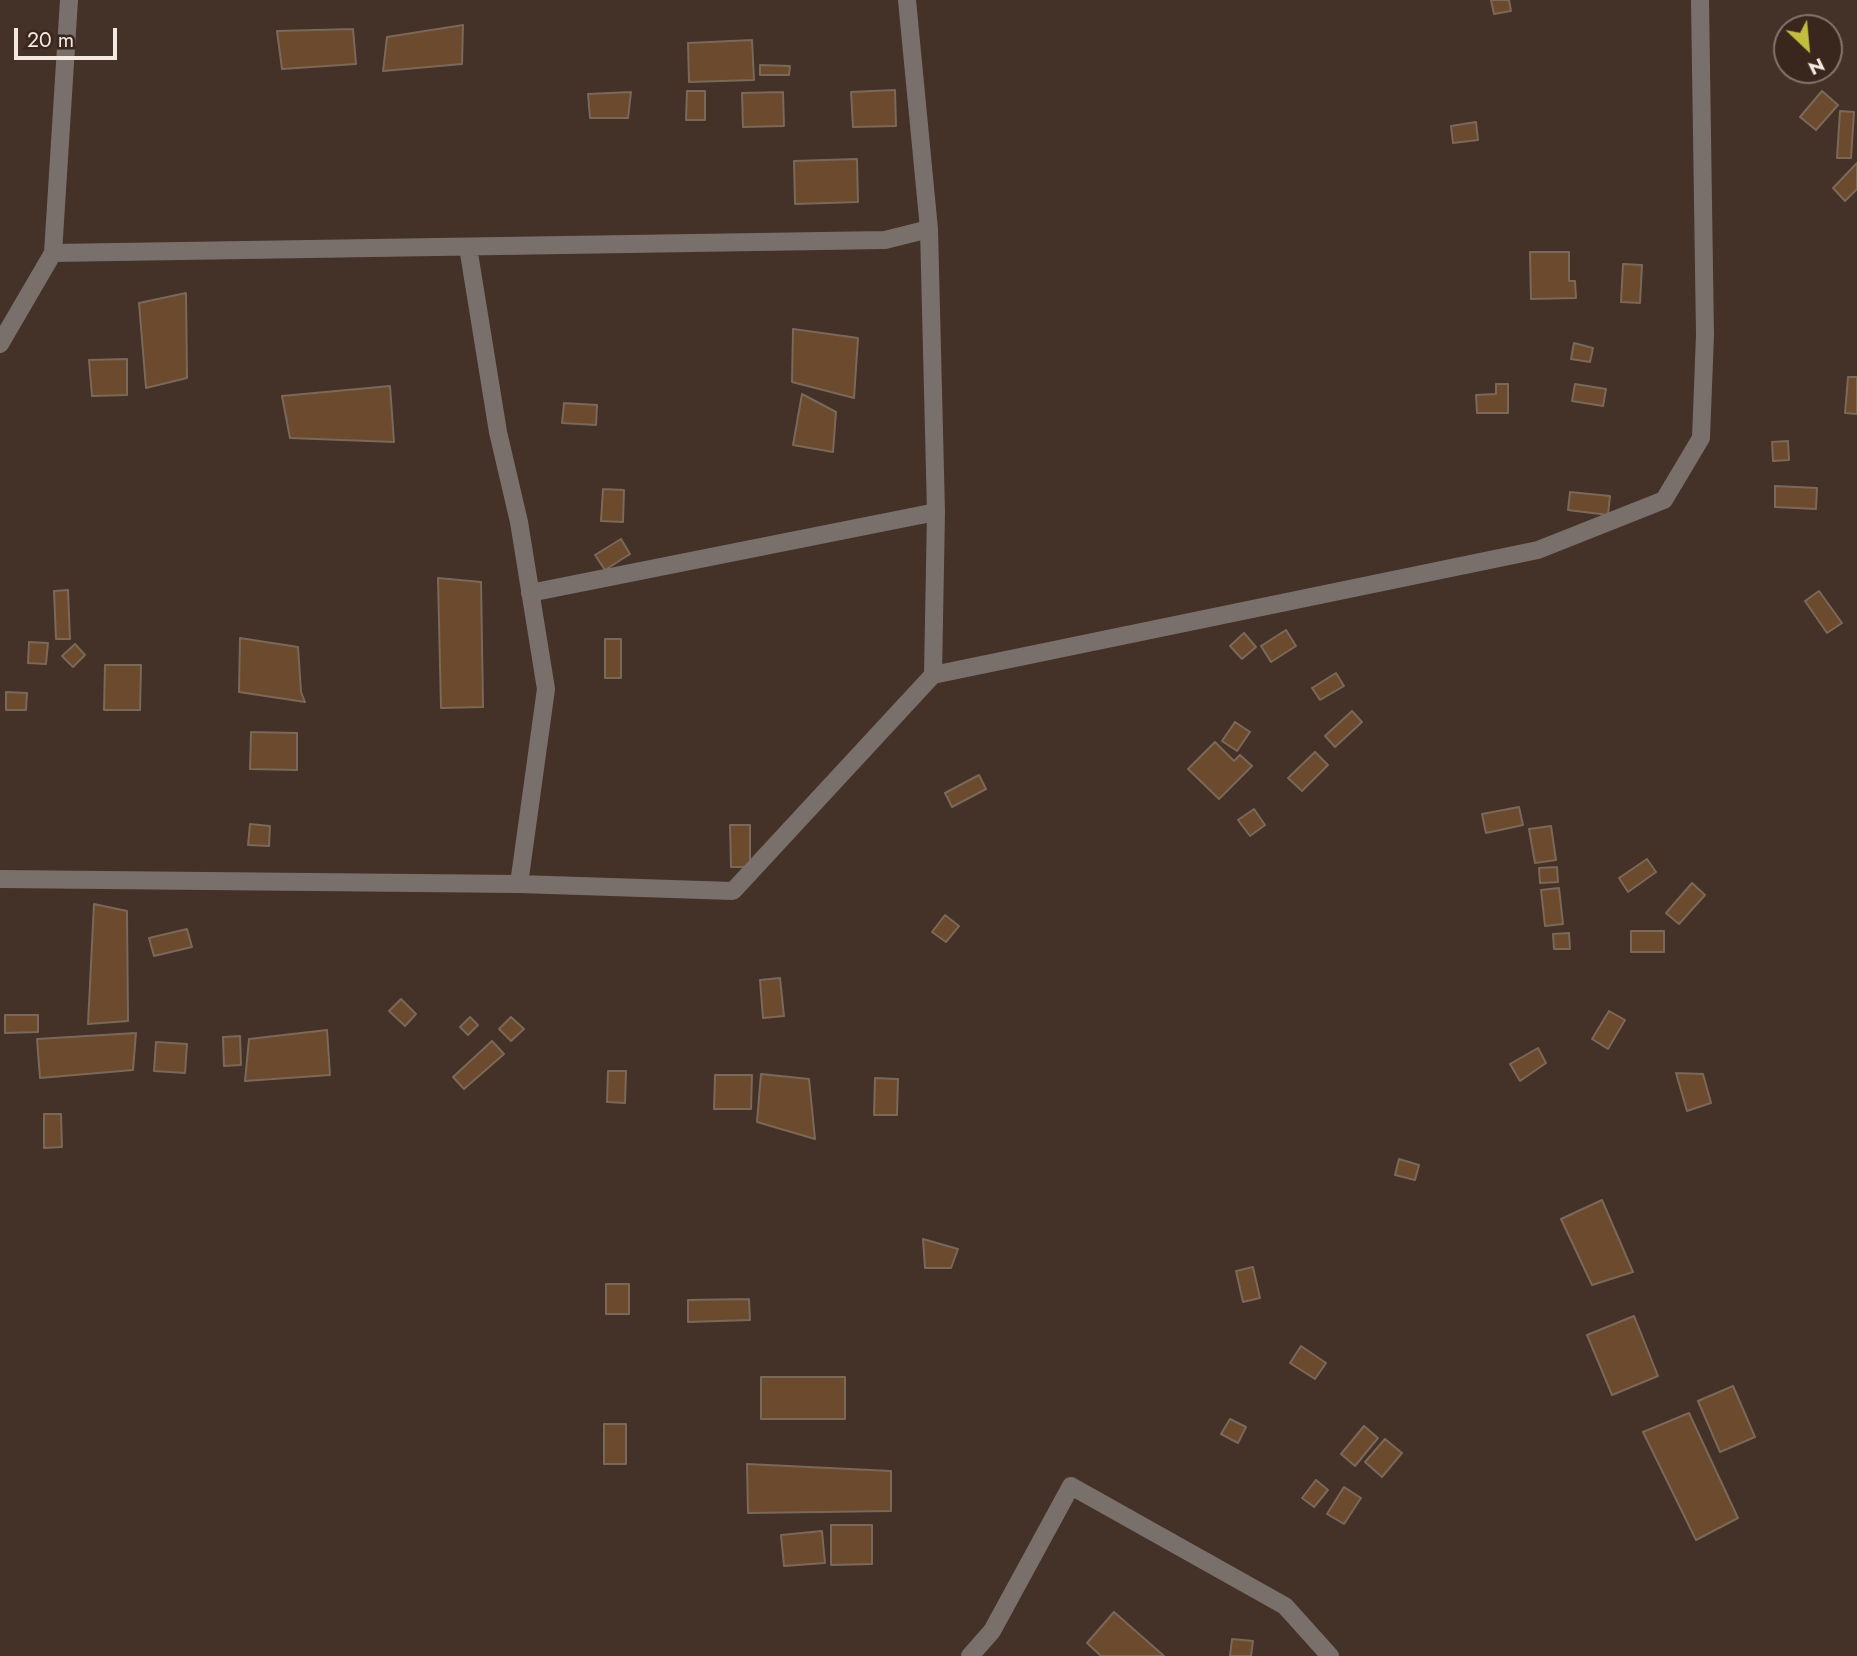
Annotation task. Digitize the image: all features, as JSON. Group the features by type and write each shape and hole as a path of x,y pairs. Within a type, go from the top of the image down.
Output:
{"street":[{"path":"0,344 53,253 69,0"},
{"path":"907,0 929,229 936,512 933,675"},
{"path":"0,879 519,884 733,891 933,675 1538,550 1664,500 1701,438 1705,335 1700,0"},
{"path":"53,253 885,240 929,229"},
{"path":"468,247 498,432 519,522 546,689 519,884"},
{"path":"530,593 936,512"},
{"path":"970,1656 992,1631 1071,1486 1285,1606 1330,1656"}],"building":[{"path":"1491,0 1509,0 1511,11 1494,14"},
{"path":"463,25 462,64 383,71 387,37"},
{"path":"353,29 356,64 282,69 277,31"},
{"path":"752,40 754,80 689,82 688,43"},
{"path":"760,65 790,66 789,75 760,75"},
{"path":"895,90 896,126 853,127 851,92"},
{"path":"687,91 705,91 705,120 686,120"},
{"path":"1822,91 1838,105 1816,130 1800,117"},
{"path":"631,92 628,118 590,118 588,94"},
{"path":"783,92 784,126 743,127 742,93"},
{"path":"1840,111 1854,112 1851,158 1837,158"},
{"path":"1476,122 1478,140 1453,143 1451,126"},
{"path":"857,159 858,202 795,204 794,161"},
{"path":"1857,163 1857,189 1845,201 1833,188"},
{"path":"1530,252 1569,252 1569,281 1575,281 1576,298 1531,299"},
{"path":"1623,264 1642,265 1640,303 1621,302"},
{"path":"186,293 187,378 146,388 139,303"},
{"path":"793,329 858,338 854,398 792,382"},
{"path":"1574,343 1593,348 1590,362 1571,359"},
{"path":"127,359 127,395 92,396 89,360"},
{"path":"1848,377 1857,377 1857,414 1845,413"},
{"path":"1496,384 1508,384 1508,413 1477,413 1476,395 1496,394"},
{"path":"1575,384 1606,389 1603,406 1572,401"},
{"path":"390,386 394,442 290,438 282,396"},
{"path":"802,394 836,412 833,452 793,445"},
{"path":"564,403 597,405 596,425 562,423"},
{"path":"1788,441 1789,460 1773,461 1772,442"},
{"path":"1775,486 1817,488 1816,509 1775,507"},
{"path":"603,489 624,490 623,522 601,521"},
{"path":"1570,492 1610,496 1608,515 1568,510"},
{"path":"621,539 630,554 605,570 595,555"},
{"path":"438,578 481,582 483,707 441,708"},
{"path":"68,590 70,639 56,639 54,591"},
{"path":"1819,591 1842,623 1827,633 1805,601"},
{"path":"1286,630 1296,646 1271,662 1261,646"},
{"path":"1244,633 1256,647 1242,659 1230,646"},
{"path":"240,638 298,647 301,692 305,702 239,692"},
{"path":"605,639 621,639 621,678 605,678"},
{"path":"29,642 48,643 46,664 28,663"},
{"path":"75,644 85,655 73,667 62,656"},
{"path":"105,665 141,665 140,710 104,710"},
{"path":"1336,673 1344,686 1320,700 1312,688"},
{"path":"6,692 27,693 26,710 6,710"},
{"path":"1352,711 1362,722 1335,747 1325,736"},
{"path":"1235,722 1250,732 1237,751 1222,741"},
{"path":"251,732 297,733 297,770 250,769"},
{"path":"1215,742 1234,761 1240,755 1252,766 1219,799 1188,769"},
{"path":"1315,752 1328,765 1302,791 1288,778"},
{"path":"979,775 986,789 952,807 945,793"},
{"path":"1519,807 1523,825 1486,833 1482,814"},
{"path":"1254,809 1265,825 1250,836 1238,820"},
{"path":"250,824 270,826 269,846 248,845"},
{"path":"730,825 750,825 750,867 731,867"},
{"path":"1551,826 1556,860 1535,863 1529,829"},
{"path":"1647,859 1656,872 1628,892 1619,878"},
{"path":"1557,867 1558,882 1540,883 1539,868"},
{"path":"1692,883 1705,895 1679,924 1666,913"},
{"path":"1559,888 1563,924 1545,926 1541,890"},
{"path":"94,904 127,911 128,1021 88,1024"},
{"path":"945,915 959,926 946,942 932,932"},
{"path":"187,929 192,947 154,956 149,938"},
{"path":"1631,931 1664,931 1664,952 1631,952"},
{"path":"1569,933 1570,949 1554,949 1553,934"},
{"path":"780,978 784,1016 763,1018 760,980"},
{"path":"401,999 416,1014 405,1026 389,1011"},
{"path":"1609,1011 1625,1020 1608,1049 1592,1039"},
{"path":"5,1015 38,1015 38,1032 5,1033"},
{"path":"470,1017 478,1025 468,1035 460,1027"},
{"path":"511,1017 524,1029 511,1041 499,1029"},
{"path":"327,1030 330,1075 245,1081 249,1039"},
{"path":"136,1033 133,1070 40,1078 37,1039"},
{"path":"240,1036 241,1065 224,1066 223,1037"},
{"path":"492,1041 504,1054 464,1089 453,1077"},
{"path":"156,1042 187,1044 185,1073 154,1071"},
{"path":"1538,1048 1546,1063 1520,1081 1510,1064"},
{"path":"608,1071 626,1071 625,1103 607,1102"},
{"path":"1676,1073 1703,1074 1711,1103 1687,1111"},
{"path":"761,1074 809,1079 815,1139 757,1122"},
{"path":"715,1075 752,1075 751,1109 714,1109"},
{"path":"875,1078 898,1079 897,1115 874,1115"},
{"path":"44,1114 61,1114 62,1147 44,1148"},
{"path":"1399,1159 1419,1165 1415,1180 1395,1175"},
{"path":"1602,1200 1633,1272 1592,1285 1561,1219"},
{"path":"923,1239 958,1249 951,1268 925,1268"},
{"path":"1253,1267 1260,1298 1243,1302 1236,1271"},
{"path":"606,1284 629,1284 629,1314 606,1314"},
{"path":"749,1299 750,1320 688,1322 688,1300"},
{"path":"1634,1316 1658,1376 1612,1395 1587,1335"},
{"path":"1301,1346 1326,1363 1315,1379 1290,1363"},
{"path":"761,1377 845,1377 845,1419 761,1419"},
{"path":"1733,1386 1755,1437 1720,1452 1698,1401"},
{"path":"1689,1413 1738,1518 1696,1540 1643,1432"},
{"path":"1230,1419 1246,1427 1238,1443 1221,1434"},
{"path":"604,1424 626,1424 626,1464 604,1464"},
{"path":"1364,1426 1378,1438 1355,1466 1341,1454"},
{"path":"1385,1439 1402,1453 1382,1477 1365,1462"},
{"path":"747,1464 891,1471 891,1511 748,1513"},
{"path":"1316,1480 1328,1490 1314,1507 1302,1498"},
{"path":"1344,1487 1361,1498 1344,1524 1327,1514"},
{"path":"831,1525 872,1525 872,1564 831,1565"},
{"path":"822,1531 825,1563 784,1566 781,1535"},
{"path":"1114,1612 1164,1656 1101,1656 1087,1643"},
{"path":"1232,1639 1253,1641 1251,1656 1230,1656"}]}
